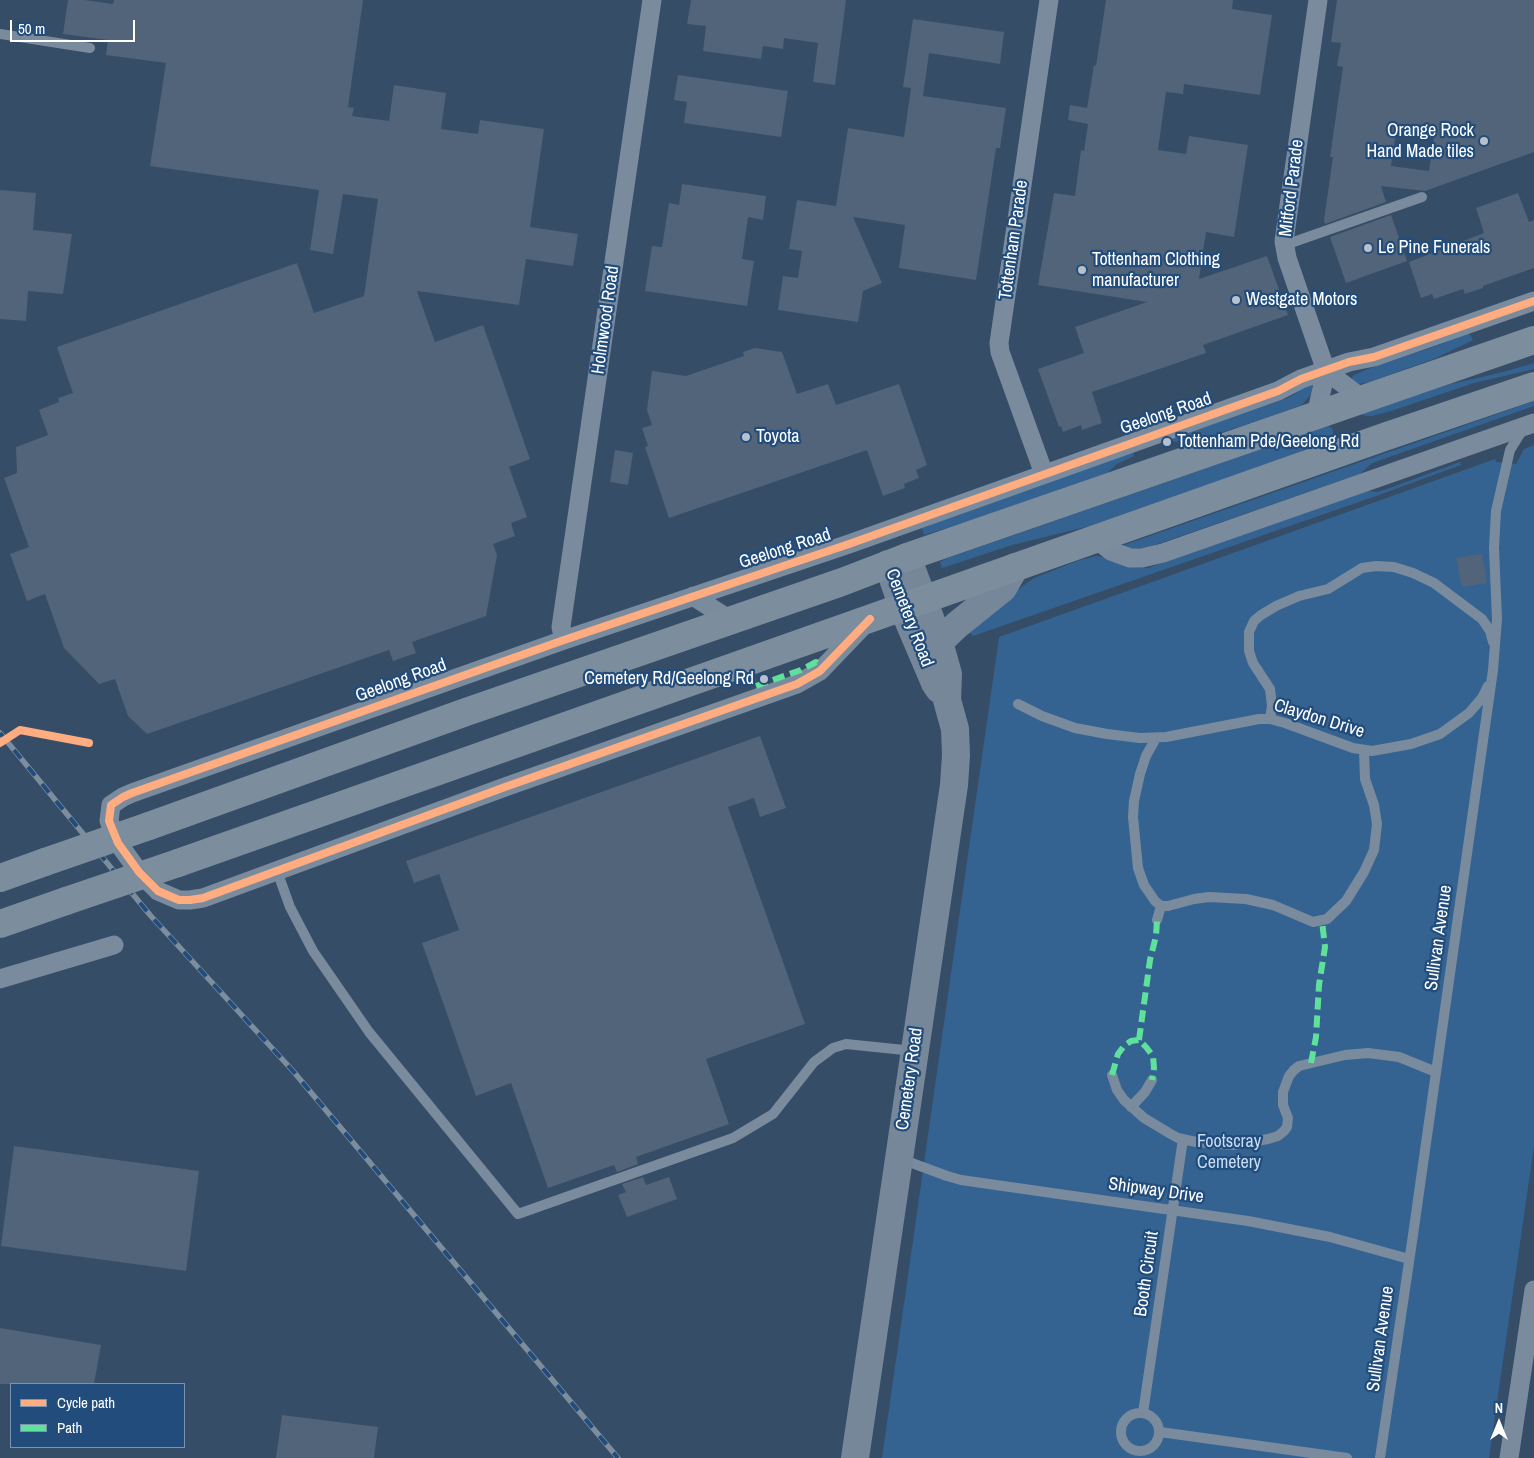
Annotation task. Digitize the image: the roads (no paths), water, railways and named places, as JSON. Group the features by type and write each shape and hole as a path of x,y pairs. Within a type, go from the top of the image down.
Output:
{"highway":[{"path":"0,878 898,560 1534,340"},
{"name":"Geelong Road","path":"0,924 913,604 1384,436 1534,386"},
{"path":"1340,407 1344,420 1384,436"}],"street":[{"name":"Holmwood Road","path":"564,640 561,627 652,0"},
{"name":"Tottenham Parade","path":"1044,474 1000,352 999,343 1049,0"},
{"name":"Mitford Parade","path":"1318,0 1285,230 1285,245 1287,258 1326,370"},
{"name":"Geelong Road","path":"870,619 832,660 811,678 505,787 203,898 190,900 169,896 150,885 118,843 109,821 111,805 132,793 564,640 878,533 1278,391 1326,370 1349,362 1374,357 1534,301"},
{"path":"1326,370 1340,407"},
{"path":"1326,370 1340,407"},
{"path":"1096,539 1111,551 1130,558 1142,558 1164,553 1529,424"},
{"name":"Cemetery Road","path":"878,533 898,560 913,604 935,683 947,700"},
{"path":"939,642 1003,588 1014,567"},
{"path":"693,596 730,620"},
{"name":"Cemetery Road","path":"855,1458 954,786 955,729 947,700 948,674 939,642 913,604"},
{"path":"0,979 114,945"},
{"path":"1510,1458 1534,1290"}],"lane":[{"path":"0,34 90,48"},
{"path":"1285,245 1422,197"},
{"name":"Sullivan Avenue","path":"1380,1458 1493,670 1497,595 1494,548 1496,511 1510,450 1529,424"},
{"path":"1270,719 1272,706 1271,691 1253,663 1249,651 1249,632 1254,621 1276,606 1299,596 1328,589 1362,568 1376,566 1394,567 1434,583 1464,604 1486,623 1491,634 1495,653"},
{"name":"Claydon Drive","path":"1018,704 1049,719 1082,729 1118,736 1156,738 1270,719 1364,751 1372,751 1427,740 1447,730 1460,721 1478,703 1488,686 1493,670"},
{"path":"1156,738 1140,774 1134,801 1133,817 1134,842 1139,873 1155,901 1161,906 1170,906 1194,899 1226,897 1263,902 1313,922 1322,921 1332,916 1346,901 1370,859 1376,840 1376,817 1365,778 1364,751"},
{"path":"277,871 290,907 313,951 370,1032 518,1214 742,1134 773,1114 814,1062 833,1048 846,1044 914,1051"},
{"path":"1158,920 1161,906"},
{"path":"1112,1074 1117,1090 1131,1107 1151,1123 1183,1139 1217,1144 1240,1144 1262,1141 1278,1136 1284,1130 1288,1122 1282,1100 1284,1085 1294,1070 1302,1066 1345,1055 1373,1053 1398,1057 1436,1072"},
{"path":"1131,1107 1145,1092 1152,1080"},
{"name":"Booth Circuit","path":"1143,1413 1183,1139"},
{"name":"Shipway Drive","path":"900,1158 961,1180 1242,1220 1363,1245 1409,1259"},
{"path":"1143,1413 1155,1419 1160,1432 1156,1442 1147,1450 1136,1450 1126,1445 1121,1433 1123,1422 1132,1414 1143,1413"},
{"path":"1160,1432 1347,1458"}],"railway":[{"path":"0,733 150,915 293,1071 618,1458"}],"place":[{"name":"Orange Rock Hand Made tiles","path":"1484,141"},
{"name":"Le Pine Funerals","path":"1368,248"},
{"name":"Tottenham Clothing manufacturer","path":"1082,270"},
{"name":"Westgate Motors","path":"1236,300"},
{"name":"Toyota","path":"746,437"},
{"name":"Tottenham Pde/Geelong Rd","path":"1167,442"},
{"name":"Cemetery Rd/Geelong Rd","path":"764,679"}],"park label":[{"name":"Footscray Cemetery","path":"1229,1152"}]}
